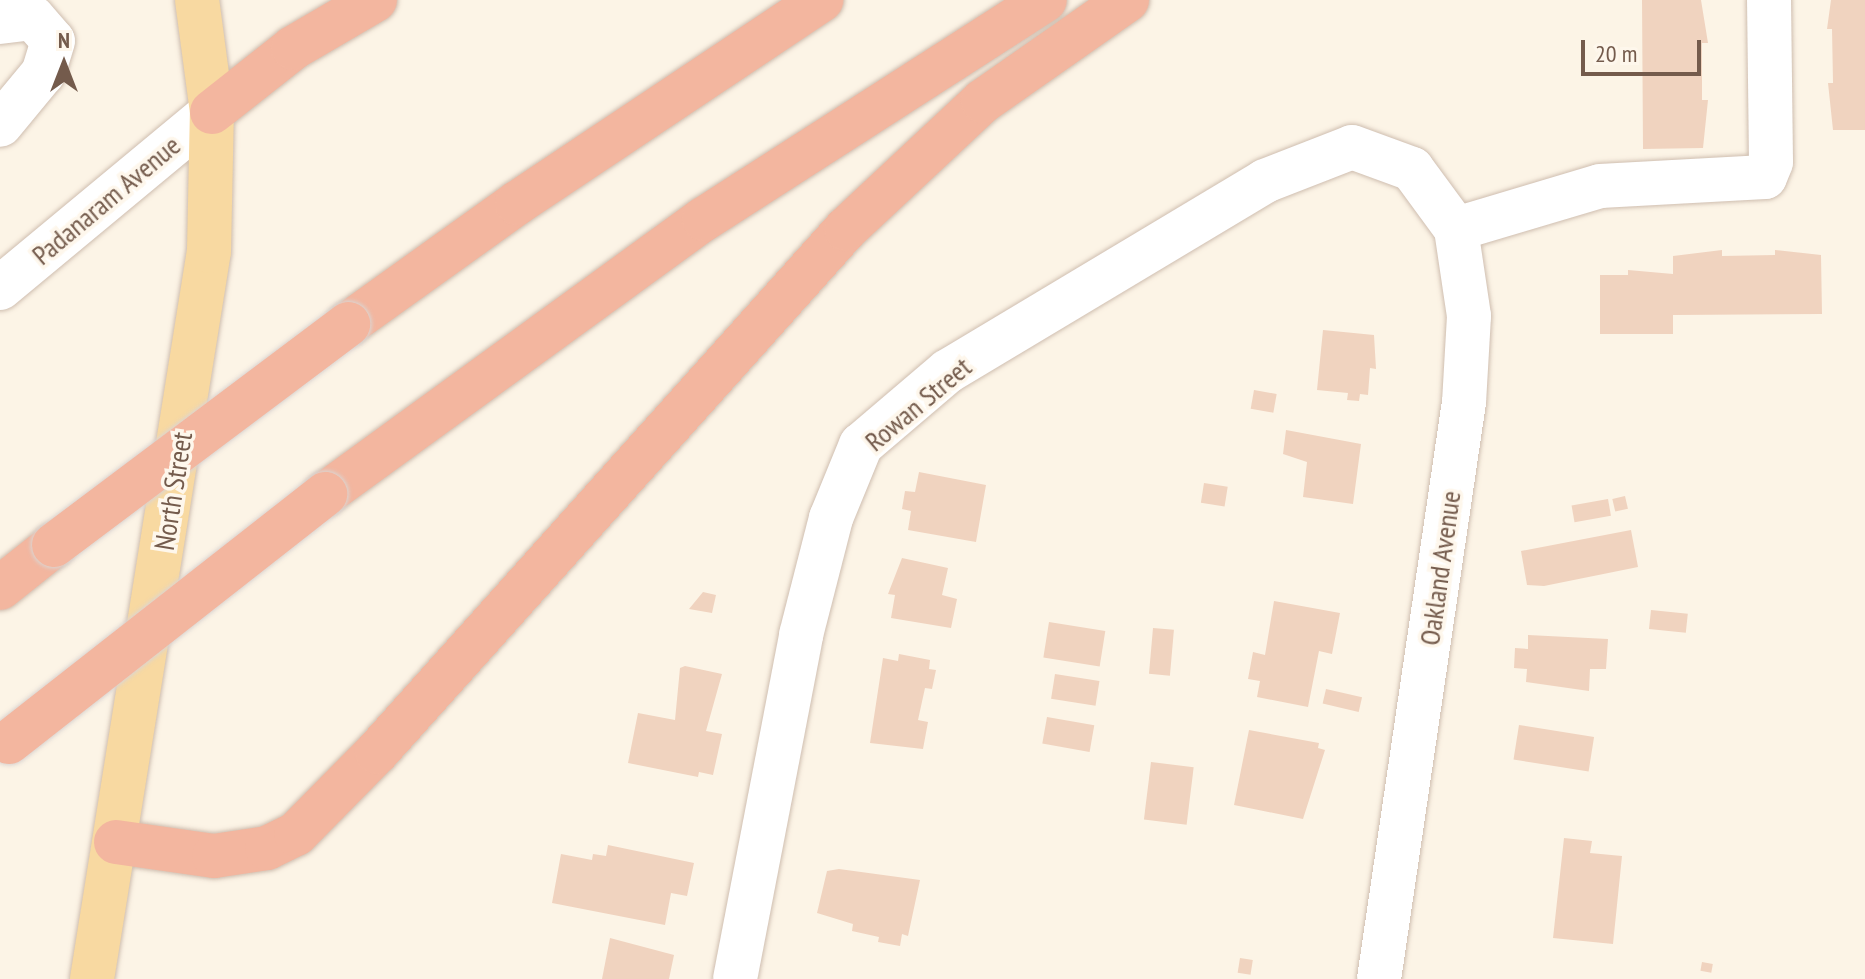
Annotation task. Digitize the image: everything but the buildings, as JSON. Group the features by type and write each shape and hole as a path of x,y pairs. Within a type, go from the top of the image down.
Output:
{"highway":[{"path":"212,112 293,48 375,0"},
{"path":"0,588 348,324 517,203 821,0"},
{"path":"5,745 325,494 704,219 1045,0"},
{"path":"116,842 214,856 267,848 296,834 377,752 846,229 983,101 1127,0"}],"main road":[{"name":"North Street","path":"92,979 199,334 209,251 212,112 197,0"}],"street":[{"path":"1456,229 1600,186 1765,177 1771,162 1769,0"},
{"path":"0,22 33,18 53,41 43,73 0,125"},
{"name":"Padanaram Avenue","path":"0,288 212,112"},
{"name":"Rowan Street","path":"735,979 801,635 831,518 861,445 948,371 1265,181 1352,147 1412,169"},
{"name":"Oakland Avenue","path":"1379,979 1464,402 1469,316 1456,229 1412,169"}]}
